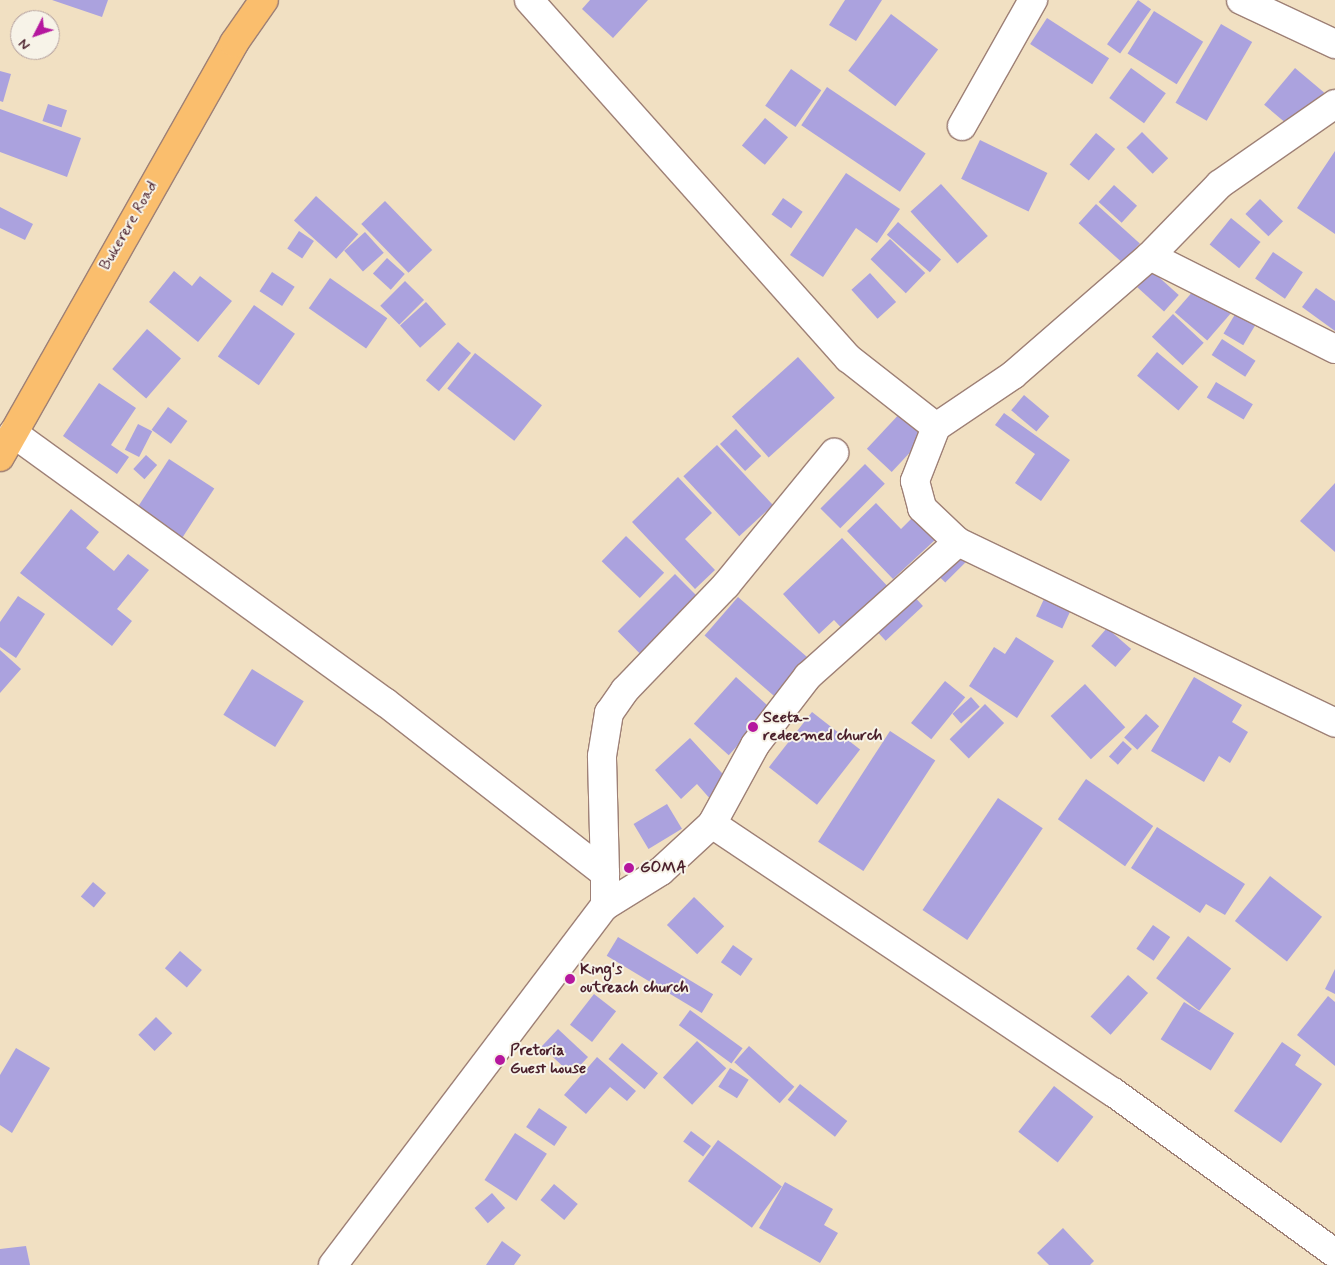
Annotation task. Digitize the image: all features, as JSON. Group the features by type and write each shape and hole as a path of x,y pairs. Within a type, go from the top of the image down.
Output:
{"main road":[{"name":"Bukerere Road","path":"0,457 224,60 264,0"}],"street":[{"path":"530,0 848,358 936,427"},
{"path":"962,126 1033,0"},
{"path":"1242,0 1335,44"},
{"path":"1335,104 1220,184 1150,256 1013,375 936,427 915,481 922,508 958,542 1335,723"},
{"path":"1150,256 1335,349"},
{"path":"13,433 385,702 605,873"},
{"path":"606,906 602,756 609,713 625,690 726,586 834,453"},
{"path":"333,1265 606,906 661,871 712,824 755,745 808,676 958,542"},
{"path":"712,824 1113,1092 1335,1253"}],"building":[{"path":"52,0 108,0 102,17"},
{"path":"590,0 648,0 613,38 582,9"},
{"path":"845,0 882,0 856,41 829,25"},
{"path":"1138,0 1151,9 1120,53 1107,44"},
{"path":"1154,11 1203,42 1177,84 1128,53"},
{"path":"891,14 938,50 895,106 848,71"},
{"path":"1047,18 1109,58 1092,84 1030,44"},
{"path":"1221,24 1252,42 1207,121 1176,103"},
{"path":"1131,68 1166,93 1144,123 1109,98"},
{"path":"1295,68 1324,92 1293,129 1264,105"},
{"path":"791,69 821,90 795,127 765,106"},
{"path":"0,71 11,74 3,102 0,101"},
{"path":"827,87 926,154 900,192 801,125"},
{"path":"48,104 67,110 61,127 42,121"},
{"path":"0,109 81,138 67,177 0,152"},
{"path":"765,118 788,137 765,165 742,146"},
{"path":"1142,132 1168,158 1153,174 1126,148"},
{"path":"1096,133 1115,149 1089,180 1070,164"},
{"path":"980,140 1047,173 1029,212 961,179"},
{"path":"1335,151 1335,234 1297,208"},
{"path":"846,173 900,209 877,243 856,228 823,277 790,255"},
{"path":"941,184 988,236 957,263 911,211"},
{"path":"1114,185 1137,206 1122,223 1099,202"},
{"path":"316,196 358,234 336,259 294,221"},
{"path":"783,198 803,212 791,228 772,214"},
{"path":"1260,199 1283,221 1268,236 1245,214"},
{"path":"385,201 432,250 408,273 361,224"},
{"path":"1096,204 1140,243 1122,263 1079,223"},
{"path":"0,207 33,224 25,240 0,228"},
{"path":"1231,218 1261,242 1239,268 1210,244"},
{"path":"898,222 941,259 930,272 887,235"},
{"path":"299,231 314,241 302,258 287,248"},
{"path":"365,232 384,253 363,272 344,251"},
{"path":"890,239 925,273 906,293 871,259"},
{"path":"1273,252 1303,272 1285,299 1255,279"},
{"path":"387,258 405,274 391,290 373,274"},
{"path":"174,271 192,286 200,276 232,301 198,342 149,302"},
{"path":"1152,271 1179,295 1164,311 1137,287"},
{"path":"272,272 295,287 282,306 259,291"},
{"path":"870,273 896,302 878,319 851,290"},
{"path":"330,278 387,318 366,348 309,308"},
{"path":"405,281 424,300 399,325 380,306"},
{"path":"1201,282 1233,310 1207,340 1175,312"},
{"path":"1316,288 1335,301 1335,331 1302,307"},
{"path":"426,302 446,324 420,348 400,325"},
{"path":"254,305 295,334 259,385 218,357"},
{"path":"1240,306 1260,318 1243,345 1224,333"},
{"path":"1173,314 1204,343 1183,365 1152,337"},
{"path":"147,329 181,359 146,399 112,369"},
{"path":"1222,339 1256,361 1245,377 1212,355"},
{"path":"458,342 471,353 439,391 426,380"},
{"path":"1157,352 1198,387 1178,410 1137,376"},
{"path":"475,353 542,405 514,441 447,388"},
{"path":"798,357 835,398 769,457 732,417"},
{"path":"1216,382 1253,404 1244,420 1207,397"},
{"path":"99,383 136,408 111,445 129,457 117,474 63,436"},
{"path":"1024,395 1049,416 1036,432 1011,410"},
{"path":"168,407 187,421 171,444 152,430"},
{"path":"903,410 928,433 892,472 867,449"},
{"path":"1004,413 1070,460 1041,501 1015,483 1035,454 995,425"},
{"path":"138,424 152,431 139,457 125,450"},
{"path":"736,429 761,456 745,471 720,444"},
{"path":"717,445 773,505 739,536 683,476"},
{"path":"146,455 157,465 144,479 133,469"},
{"path":"169,459 214,488 182,538 137,508"},
{"path":"865,464 885,484 840,528 820,509"},
{"path":"678,477 712,513 685,539 715,570 695,589 632,522"},
{"path":"1335,483 1335,552 1300,521"},
{"path":"876,503 901,529 914,516 936,539 893,579 847,531"},
{"path":"71,509 99,532 86,548 114,571 128,554 149,570 117,609 132,621 112,646 20,573"},
{"path":"626,536 664,573 640,598 602,561"},
{"path":"842,538 893,592 848,635 834,620 819,634 783,594"},
{"path":"958,550 968,560 945,583 935,573"},
{"path":"675,574 701,600 644,657 618,631"},
{"path":"910,592 923,606 886,641 873,627"},
{"path":"18,596 45,614 16,658 0,647 0,622"},
{"path":"738,597 814,663 781,702 705,635"},
{"path":"1044,599 1070,611 1062,628 1036,616"},
{"path":"1107,628 1131,649 1115,667 1091,646"},
{"path":"1016,637 1054,661 1017,718 969,686 994,647 1005,654"},
{"path":"0,650 21,669 0,693"},
{"path":"252,669 304,701 275,747 223,715"},
{"path":"736,677 771,708 729,755 694,724"},
{"path":"1194,677 1242,705 1232,722 1248,732 1230,763 1219,756 1204,782 1151,751"},
{"path":"945,681 965,697 931,739 911,723"},
{"path":"1085,684 1125,727 1091,759 1051,716"},
{"path":"971,697 980,707 961,723 952,714"},
{"path":"985,704 1004,723 969,758 950,739"},
{"path":"812,712 860,750 817,805 769,767"},
{"path":"1146,714 1159,726 1137,750 1124,737"},
{"path":"890,731 935,760 863,871 818,842"},
{"path":"690,738 731,783 712,801 697,784 681,799 655,770"},
{"path":"1123,741 1132,749 1118,765 1109,757"},
{"path":"1086,779 1153,826 1125,866 1058,819"},
{"path":"998,798 1043,828 967,940 923,910"},
{"path":"667,804 682,829 649,849 634,824"},
{"path":"1157,827 1245,884 1225,915 1206,904 1200,913 1131,868"},
{"path":"1270,876 1322,917 1287,962 1235,921"},
{"path":"93,882 106,893 94,907 81,897"},
{"path":"694,897 724,926 697,954 667,925"},
{"path":"1153,925 1170,937 1154,961 1136,949"},
{"path":"1188,936 1231,968 1199,1011 1156,978"},
{"path":"618,937 713,994 702,1013 607,956"},
{"path":"733,945 753,959 741,976 721,962"},
{"path":"180,951 202,970 187,987 165,968"},
{"path":"1335,969 1335,994 1325,989"},
{"path":"1128,975 1148,993 1111,1035 1091,1017"},
{"path":"594,994 616,1011 592,1042 570,1025"},
{"path":"1328,996 1335,1002 1335,1066 1297,1035"},
{"path":"1184,1002 1234,1033 1211,1071 1161,1039"},
{"path":"690,1010 743,1048 731,1064 679,1025"},
{"path":"156,1017 172,1033 155,1051 138,1035"},
{"path":"558,1029 588,1057 572,1075 542,1047"},
{"path":"697,1041 726,1068 692,1105 663,1078"},
{"path":"1282,1042 1301,1055 1295,1065 1322,1084 1281,1143 1234,1111"},
{"path":"622,1043 658,1073 645,1089 609,1059"},
{"path":"749,1046 794,1087 780,1103 734,1062"},
{"path":"16,1048 50,1068 12,1133 0,1125 0,1075"},
{"path":"597,1057 636,1091 627,1101 610,1087 586,1114 564,1095"},
{"path":"730,1068 749,1080 737,1098 718,1087"},
{"path":"800,1084 847,1121 835,1137 788,1100"},
{"path":"1054,1086 1093,1117 1058,1162 1018,1132"},
{"path":"539,1108 567,1127 554,1146 526,1127"},
{"path":"691,1131 711,1146 703,1156 683,1141"},
{"path":"515,1133 547,1154 516,1201 485,1180"},
{"path":"718,1140 782,1186 752,1228 688,1181"},
{"path":"785,1182 833,1209 824,1225 838,1233 820,1263 759,1228"},
{"path":"554,1184 578,1204 564,1220 541,1200"},
{"path":"492,1193 505,1208 488,1223 475,1208"},
{"path":"1063,1228 1094,1261 1090,1265 1049,1265 1037,1253"},
{"path":"502,1241 521,1255 514,1265 486,1265"},
{"path":"26,1246 30,1265 0,1265 0,1249"}],"place":[{"name":"Seeta- redeemed church","path":"753,727"},
{"name":"GOMA","path":"629,868"},
{"name":"King's outreach church","path":"570,979"},
{"name":"Pretoria Guest house","path":"500,1060"}]}
